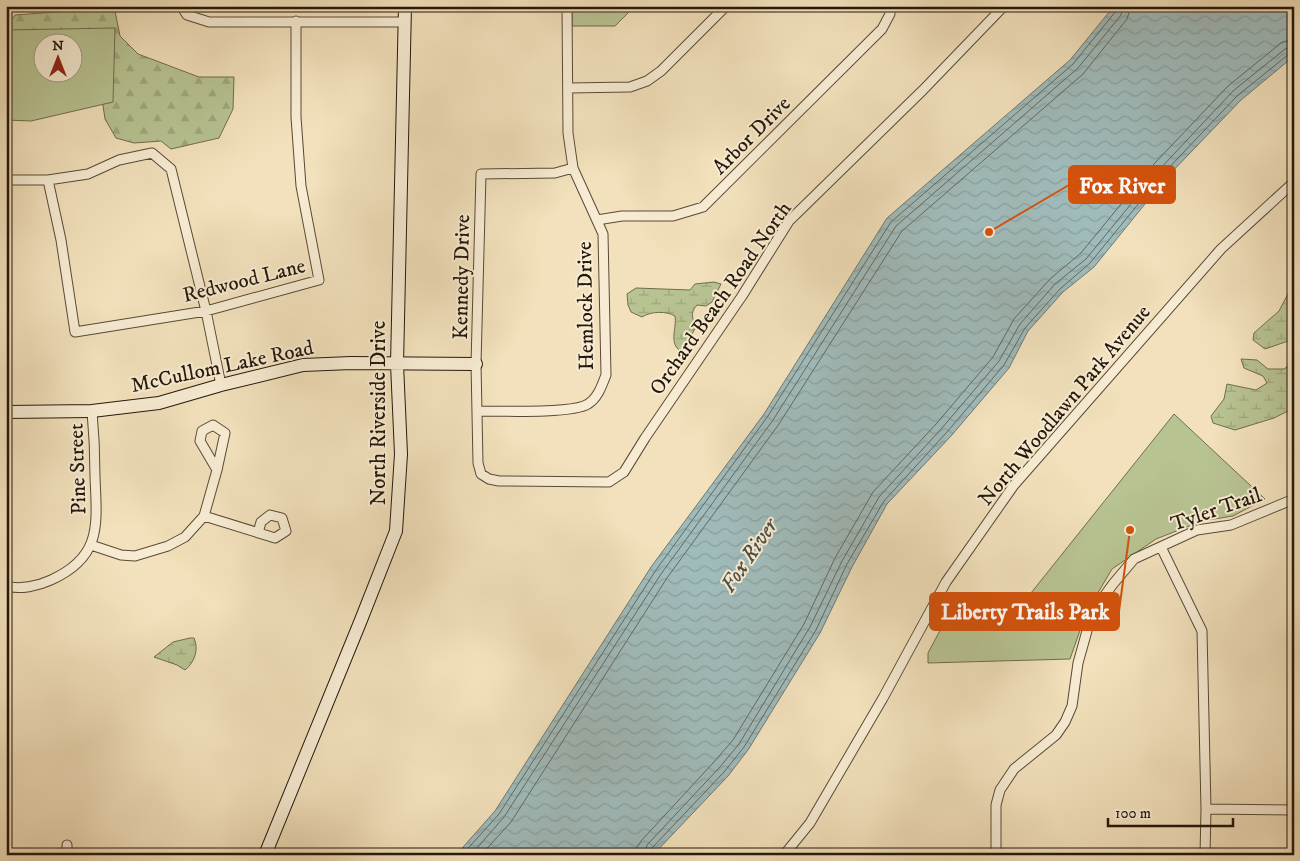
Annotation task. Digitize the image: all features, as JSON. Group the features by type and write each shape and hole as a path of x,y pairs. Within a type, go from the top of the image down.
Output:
{"street":[{"path":"181,6 186,15 208,22 405,22"},
{"name":"North Riverside Drive","path":"265,855 362,620 396,531 401,454 397,364 405,6"},
{"name":"Hemlock Drive","path":"477,411 572,410 588,404 599,392 606,375 603,234 574,168 568,133 567,6"},
{"path":"568,88 630,87 648,81 726,6"},
{"name":"Arbor Drive","path":"597,220 622,216 673,216 703,207 882,29 890,14 890,6"},
{"name":"Orchard Beach Road North","path":"481,474 489,479 499,481 609,482 624,472 742,296 789,221 923,90 1004,6"},
{"name":"Redwood Lane","path":"48,180 61,240 75,332 206,311 319,280 301,186 296,117 296,21"},
{"path":"6,180 48,180 88,174 119,160 152,153 171,169 206,311 221,385"},
{"name":"Kennedy Drive","path":"481,474 478,463 476,364 481,174 555,173 574,168"},
{"name":"North Woodlawn Park Avenue","path":"784,855 810,823 883,698 946,582 1014,485 1221,249 1294,182"},
{"name":"McCullom Lake Road","path":"6,412 92,411 159,403 221,385 303,365 351,362 476,364"},
{"name":"Pine Street","path":"6,586 29,587 67,573 82,559 91,545 97,521 92,411"},
{"path":"91,545 121,556 134,556 168,546 185,537 204,516 217,470"},
{"name":"Tyler Trail","path":"996,855 996,805 1000,790 1014,769 1056,735 1065,722 1072,706 1078,663 1092,613 1113,584 1134,560 1197,530 1231,525 1294,499"},
{"path":"204,516 258,533"},
{"path":"1161,548 1202,632 1206,809 1205,855"},
{"path":"1206,809 1294,810"}],"green space":[{"path":"97,6 114,6 120,36 138,54 199,77 234,77 233,109 219,138 171,149 161,141 134,143 116,138 105,119 102,99 100,33 32,32 32,35 16,35 7,27 15,15 96,9"},
{"path":"572,6 635,6 615,26 572,26"},
{"path":"115,28 113,102 31,121 6,120 6,30"},
{"path":"714,282 721,284 712,302 706,306 697,305 693,311 692,316 696,327 683,350 679,350 674,343 675,316 659,312 642,317 631,312 628,305 627,294 636,288 690,290 695,284"},
{"path":"1294,290 1294,339 1265,349 1253,340 1254,333 1279,311 1289,292"},
{"path":"1241,359 1257,360 1268,369 1284,369 1294,362 1294,408 1274,418 1235,430 1213,423 1211,416 1224,399 1227,384 1256,390 1267,383 1263,376 1244,368"},
{"path":"1174,414 1265,499 1233,516 1202,521 1156,539 1112,569 1086,613 1070,659 928,663 928,653 945,621 1011,618"},
{"path":"194,638 196,651 191,663 185,670 177,665 154,657 173,642"}],"water":[{"path":"1114,6 1294,6 1294,56 1241,100 1166,178 1094,267 1063,292 1028,331 1009,368 951,436 887,504 852,567 820,633 748,750 728,776 653,855 456,855 495,811 651,567 764,414 887,218 1070,60"}],"place":[{"name":"Fox River","path":"989,232"},
{"name":"Liberty Trails Park","path":"1130,530"}]}
